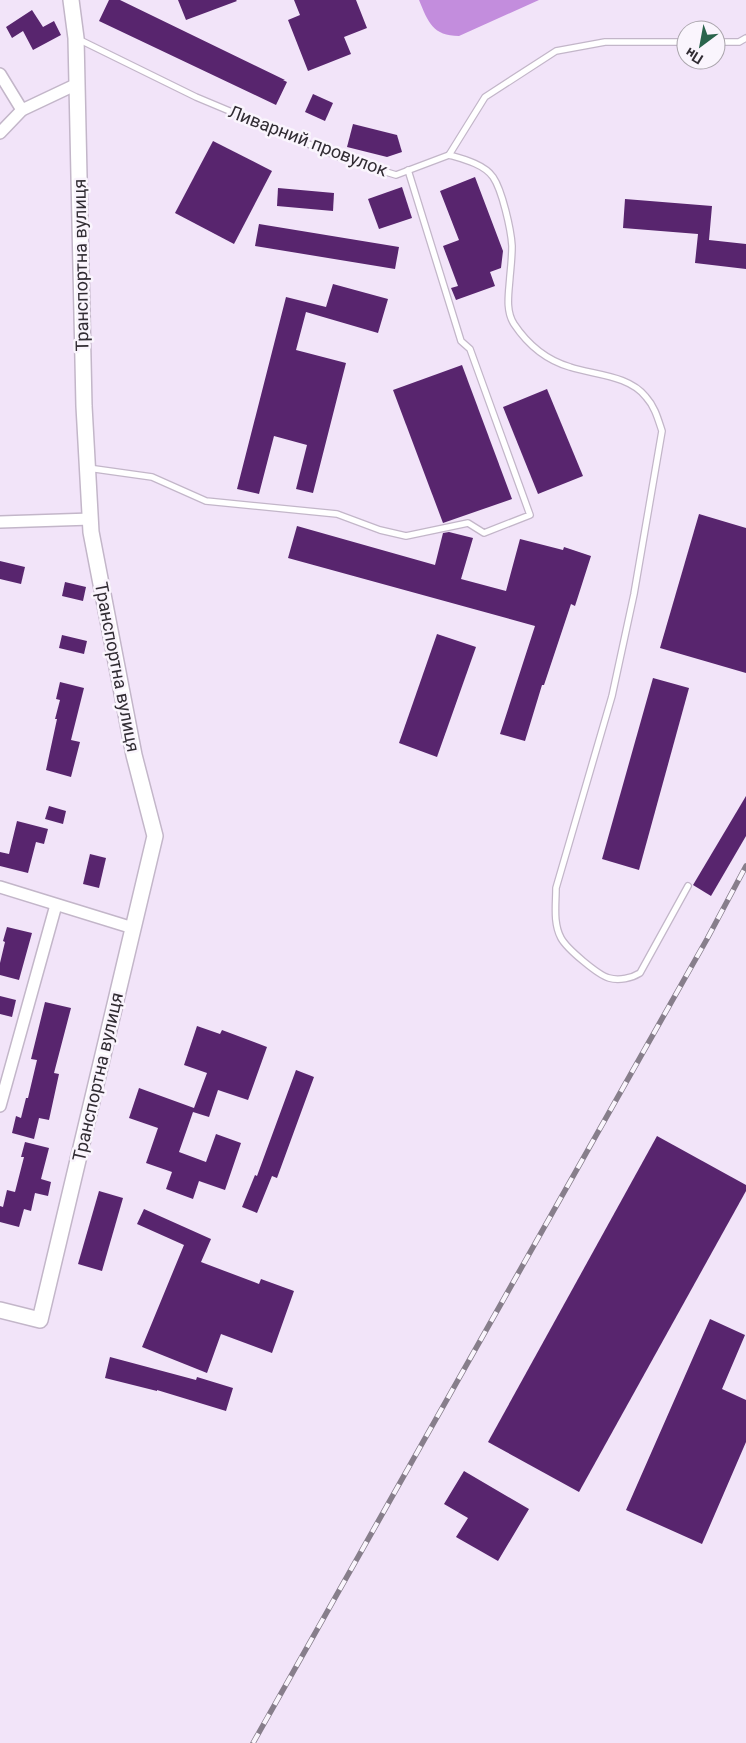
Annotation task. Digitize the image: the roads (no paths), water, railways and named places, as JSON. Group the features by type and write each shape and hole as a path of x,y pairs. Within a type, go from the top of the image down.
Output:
{"street":[{"name":"Транспортна вулиця","path":"0,1310 40,1320 155,836 134,755 91,532 84,406 76,38 71,0"},
{"path":"0,74 22,110"},
{"path":"0,133 22,110 77,84"},
{"path":"0,522 91,519"},
{"path":"0,887 133,928"},
{"path":"0,1106 56,905"}],"lane":[{"name":"Ливарний провулок","path":"76,38 196,97 344,158 396,175 449,155"},
{"path":"726,42 739,42 746,38"},
{"path":"676,42 605,42 556,51 485,97 449,155 473,162 492,176 503,202 512,245 508,309 512,322 528,343 548,358 570,368 600,374 635,387 646,396 656,412 662,431 634,594 612,696 556,888 555,921 562,940 583,961 609,978 632,978 640,973 688,886"},
{"path":"88,468 152,477 206,501 337,514 380,530 406,536 468,523 484,533 530,515 470,349 461,341 408,170"}],"railway":[{"path":"253,1743 707,939 746,866"}]}
